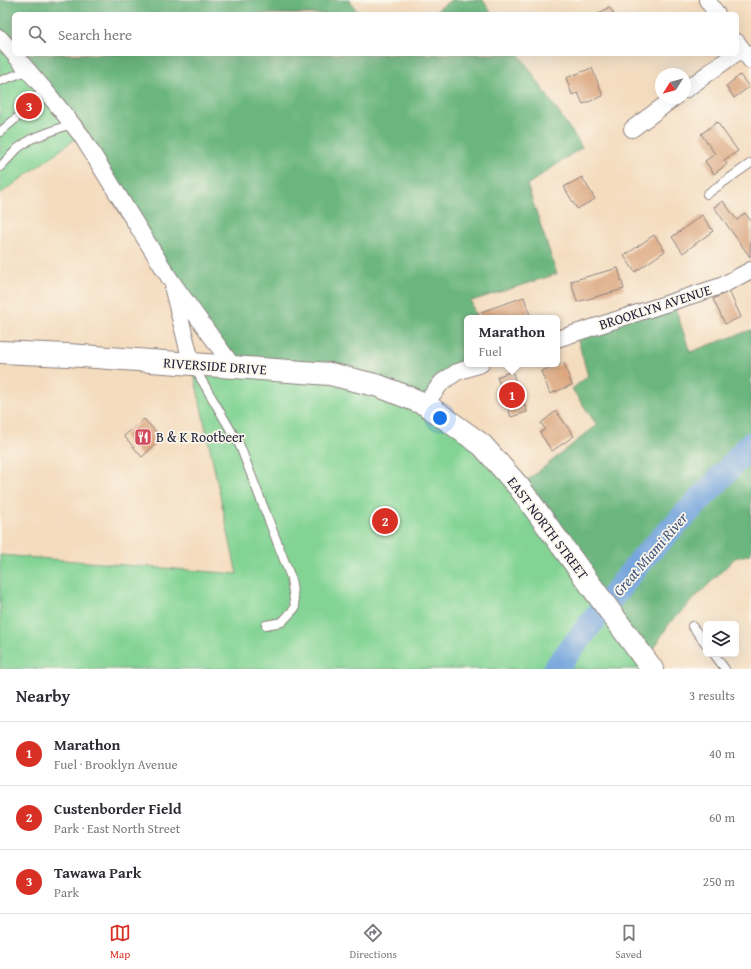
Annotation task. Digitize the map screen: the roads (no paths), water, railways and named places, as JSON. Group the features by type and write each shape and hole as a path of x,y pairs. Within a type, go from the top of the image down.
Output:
{"main road":[{"name":"RIVERSIDE DRIVE","path":"0,352 68,355 330,374 378,386 425,404"},
{"name":"EAST NORTH STREET","path":"425,404 482,445 519,487 649,665"}],"street":[{"path":"707,0 716,12"},
{"path":"0,38 12,52"},
{"path":"16,56 73,123 170,279 234,368"},
{"path":"691,86 733,56"},
{"path":"632,129 666,104"},
{"name":"BROOKLYN AVENUE","path":"560,338 721,286 751,270"},
{"path":"170,279 192,365"},
{"path":"425,404 442,382 457,372 472,367"}],"lane":[{"path":"0,81 28,70"},
{"path":"0,132 27,109 44,89"},
{"path":"0,167 18,148 31,139 73,123"},
{"path":"707,194 751,163"},
{"path":"192,365 240,446 291,578 295,608 282,622 266,625"},
{"path":"692,626 703,640"},
{"path":"716,657 725,669"}],"waterway":[{"name":"Great Miami River","path":"555,669 642,559 712,487 751,444"}],"place":[{"name":"Tawawa Park","path":"29,106"},
{"name":"Marathon","path":"512,395"},
{"name":"B & K Rootbeer","path":"143,437"},
{"name":"Custenborder Field","path":"385,521"}]}
